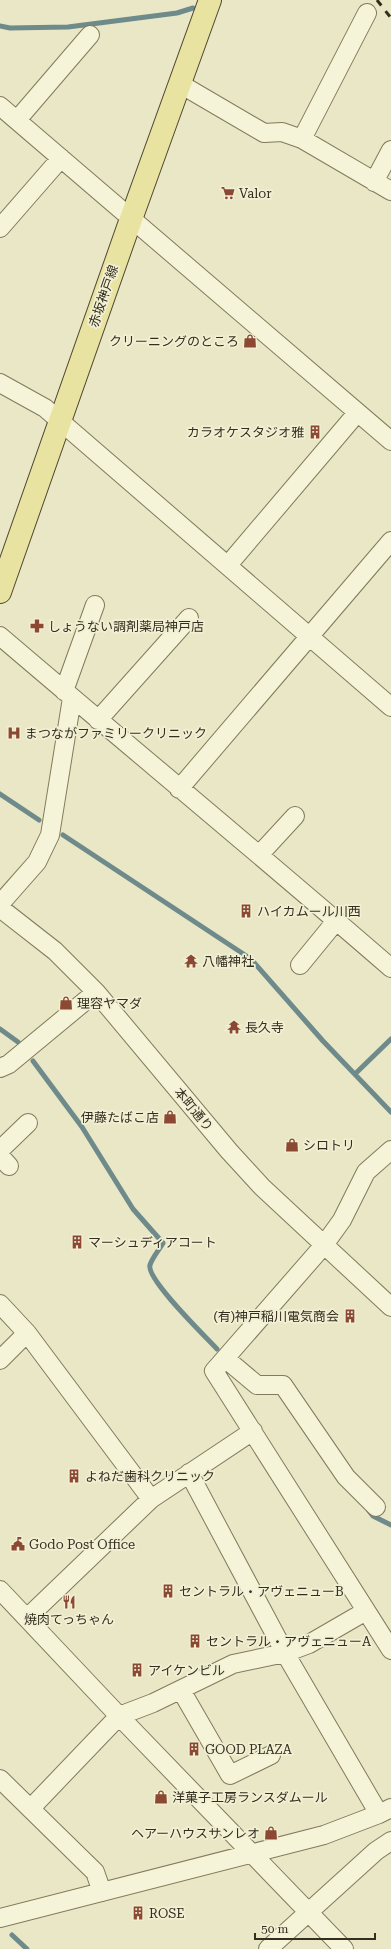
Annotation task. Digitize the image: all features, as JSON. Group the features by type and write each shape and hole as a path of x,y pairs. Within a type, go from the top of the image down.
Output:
{"main road":[{"name":"赤坂神戸線","path":"0,592 59,420 210,0"}],"street":[{"path":"302,139 367,13"},
{"path":"17,120 90,35"},
{"path":"179,85 187,88 264,133 282,132 302,139 391,191"},
{"path":"0,106 391,442"},
{"path":"374,182 391,150"},
{"path":"0,228 61,158"},
{"path":"0,383 45,408 391,707"},
{"path":"228,565 357,413"},
{"path":"179,789 391,541"},
{"path":"0,904 37,862 50,835 68,694 95,605"},
{"path":"98,720 189,618"},
{"path":"0,636 179,789 260,854 391,968"},
{"path":"260,854 295,816"},
{"name":"本町通り","path":"0,908 55,951 96,992 229,1151 262,1188 391,1307"},
{"path":"300,965 336,921"},
{"path":"0,1068 9,1064 96,992"},
{"path":"0,1150 28,1123"},
{"path":"391,1150 366,1172 342,1220 324,1245 214,1371 391,1650"},
{"path":"0,1304 28,1333 151,1499"},
{"path":"0,1360 28,1333"},
{"path":"226,1359 257,1385 283,1385 346,1477 376,1507"},
{"path":"27,1618 151,1499 253,1431"},
{"path":"189,1473 285,1653 381,1813 390,1841 268,1949"},
{"path":"0,1590 119,1716 344,1949"},
{"path":"31,1808 119,1716 153,1704 233,1664 285,1653 309,1644 366,1611"},
{"path":"180,1690 230,1775 271,1755"},
{"path":"0,1779 95,1872 102,1892"},
{"path":"0,1918 324,1835 381,1813"}],"waterway":[{"path":"0,26 10,28 68,27 177,13 193,8"},
{"path":"0,794 39,820"},
{"path":"63,835 251,959 323,1041 391,1112"},
{"path":"0,1029 18,1042"},
{"path":"355,1074 391,1039"},
{"path":"33,1061 82,1127 133,1209 163,1243 150,1265 151,1272 157,1282 166,1294 217,1349"},
{"path":"369,1511 373,1516 391,1525"},
{"path":"12,1935 27,1949"}],"railway":[{"path":"377,0 391,18"}],"place":[{"name":"Valor","path":"228,193"},
{"name":"クリーニングのところ","path":"250,341"},
{"name":"カラオケスタジオ雅","path":"315,432"},
{"name":"しょうない調剤薬局神戸店","path":"37,626"},
{"name":"まつながファミリークリニック","path":"14,733"},
{"name":"ハイカムール川西","path":"246,911"},
{"name":"八幡神社","path":"191,961"},
{"name":"理容ヤマダ","path":"66,1003"},
{"name":"長久寺","path":"234,1027"},
{"name":"伊藤たばこ店","path":"170,1117"},
{"name":"シロトリ","path":"292,1145"},
{"name":"マーシュディアコート","path":"77,1242"},
{"name":"(有)神戸稲川電気商会","path":"350,1316"},
{"name":"よねだ歯科クリニック","path":"74,1476"},
{"name":"Godo Post Office","path":"18,1544"},
{"name":"セントラル・アヴェニューB","path":"168,1591"},
{"name":"焼肉てっちゃん","path":"69,1602"},
{"name":"セントラル・アヴェニューA","path":"195,1641"},
{"name":"アイケンビル","path":"137,1670"},
{"name":"GOOD PLAZA","path":"194,1749"},
{"name":"洋菓子工房ランスダムール","path":"161,1797"},
{"name":"ヘアーハウスサンレオ","path":"271,1833"},
{"name":"ROSE","path":"138,1913"}]}
